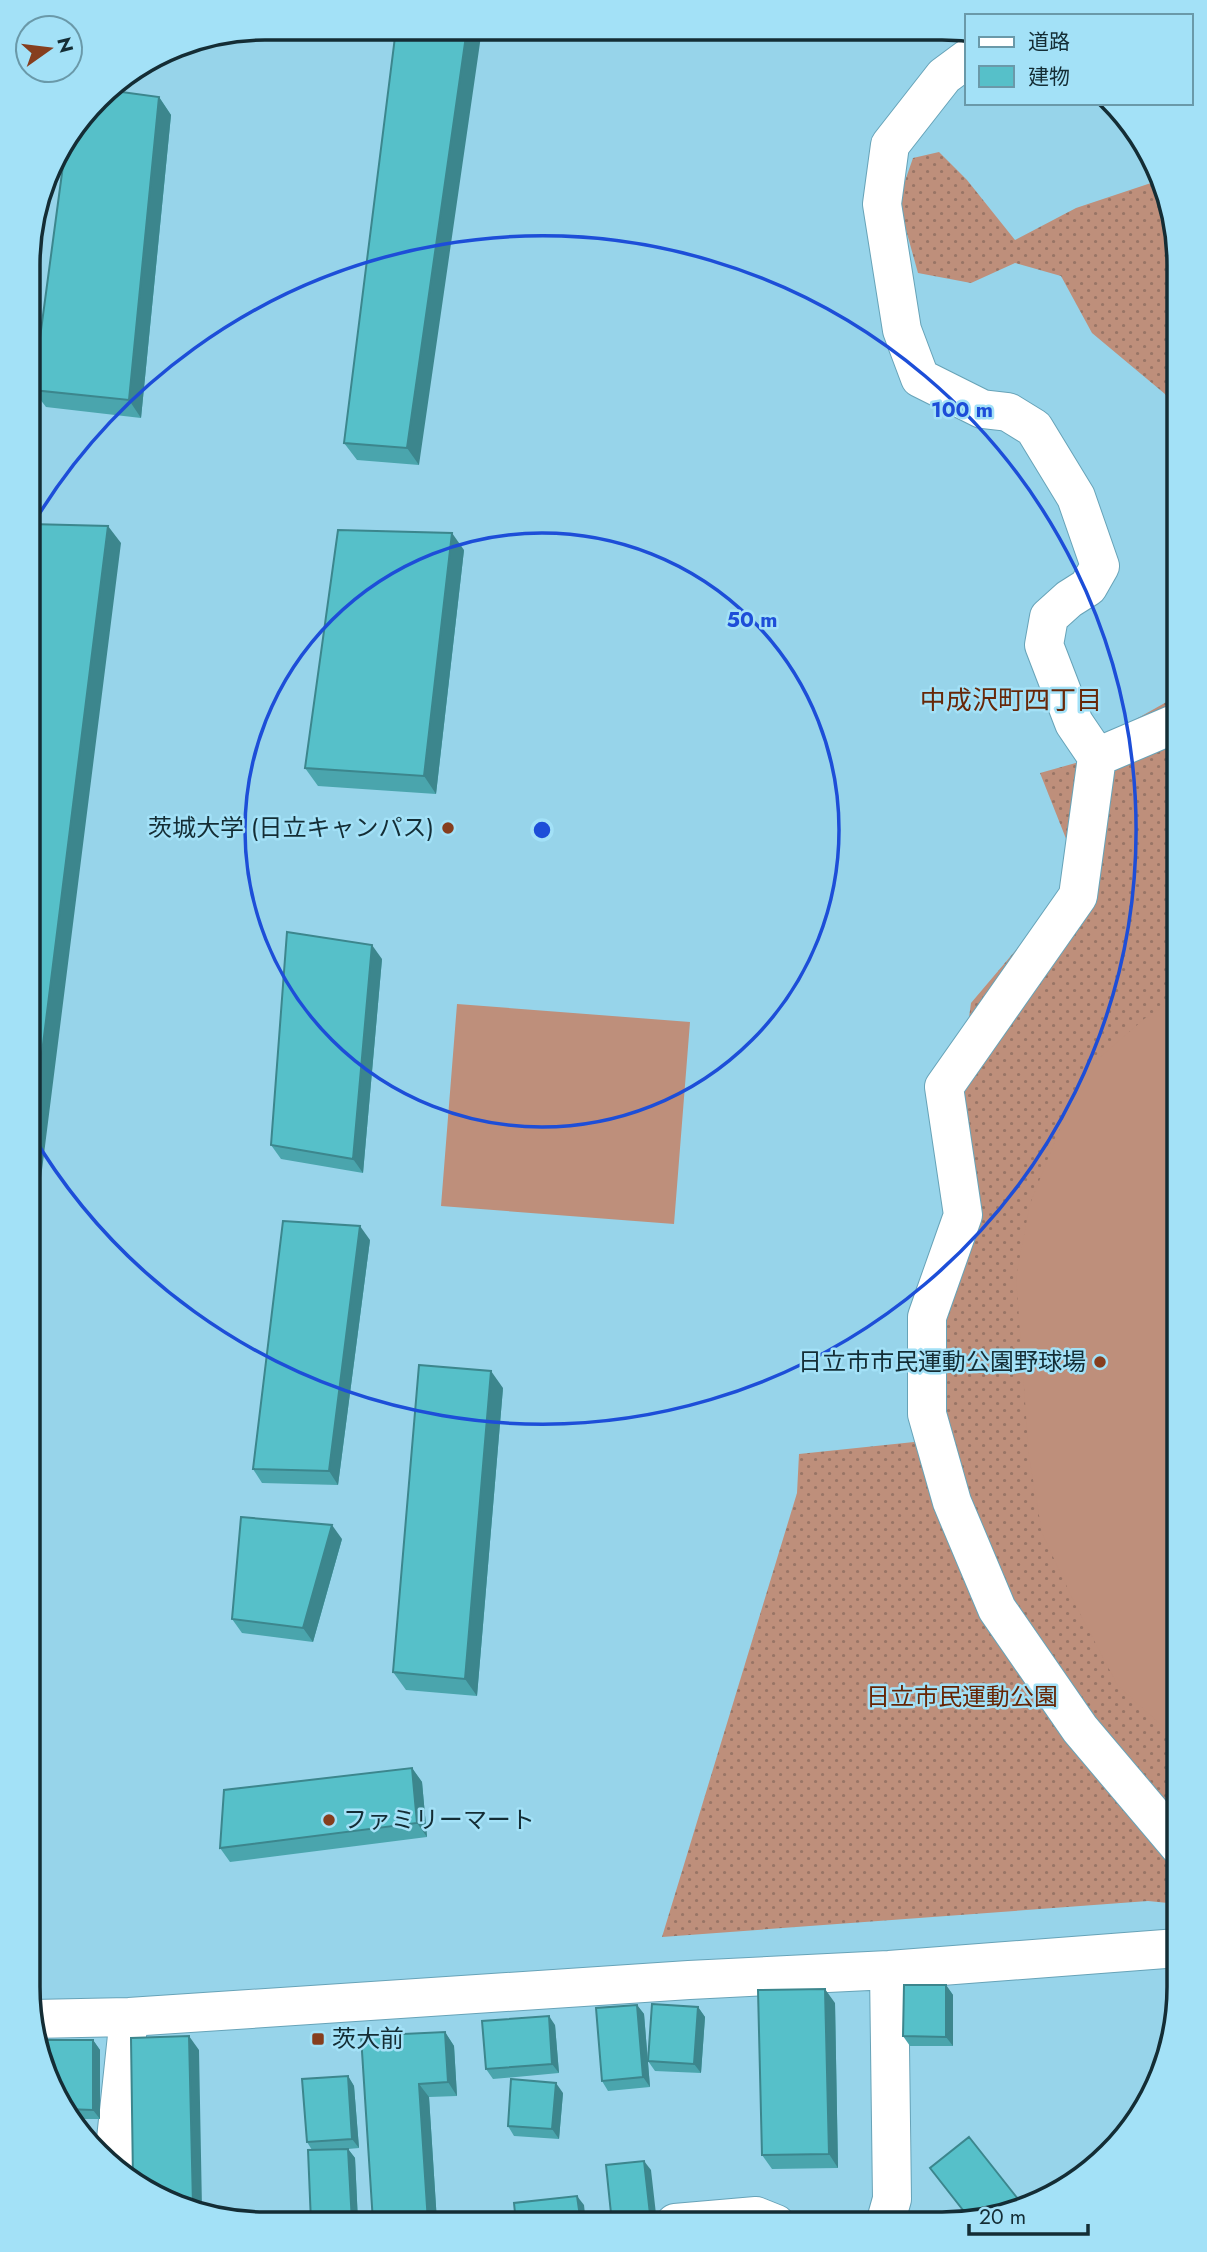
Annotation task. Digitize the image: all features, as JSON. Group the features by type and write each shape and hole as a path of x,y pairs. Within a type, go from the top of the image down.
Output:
{"street":[{"path":"965,60 944,76 890,145 881,204 902,330 920,378 982,409 1008,412 1034,428 1076,497 1100,566 1088,587 1049,617 1044,645 1074,723 1097,757 1078,896 944,1087 963,1215 927,1317 927,1413 952,1502 997,1609 1080,1729 1166,1832"},
{"path":"1097,757 1167,727"},
{"path":"44,2020 129,2017 689,1980 889,1970 1166,1949"},
{"path":"889,1970 892,2199 889,2212"},
{"path":"114,2153 129,2017"}],"green space":[{"path":"939,152 967,180 1015,240 1076,208 1151,183 1165,236 1167,396 1092,333 1061,276 1015,263 971,283 918,273 898,201 913,158"},
{"name":"日立市民運動公園","path":"1167,702 1166,1903 1148,1901 662,1937 797,1493 799,1454 914,1442 935,1416 951,1150 971,1003 1080,874 1040,773 1097,757 1104,737"},
{"path":"457,1004 690,1022 674,1224 441,1206"},
{"name":"日立市市民運動公園野球場","path":"1167,1005 1166,1729 1118,1686 1042,1533 1029,1456 1016,1277 1030,1204 1082,1073 1144,1019"}],"building":[{"path":"395,41 465,41 407,448 344,443"},
{"path":"122,92 159,97 129,400 40,391 40,338 63,166 87,128"},
{"path":"40,524 108,526 40,1068"},
{"path":"338,530 452,533 424,776 305,768"},
{"path":"287,932 372,945 353,1159 271,1145"},
{"path":"283,1221 360,1226 329,1471 253,1469"},
{"path":"419,1365 491,1371 465,1679 393,1672"},
{"path":"241,1517 332,1525 303,1628 232,1619"},
{"name":"ファミリーマート","path":"412,1768 417,1823 220,1848 224,1790"},
{"path":"904,1985 946,1985 946,2037 903,2036"},
{"path":"825,1989 829,2154 762,2155 758,1990"},
{"path":"652,2004 698,2007 694,2064 648,2061"},
{"path":"637,2005 643,2077 602,2081 596,2008"},
{"path":"549,2016 552,2064 486,2069 482,2021"},
{"path":"445,2032 448,2082 419,2084 427,2212 372,2212 361,2036"},
{"path":"189,2036 193,2199 153,2182 133,2168 131,2038"},
{"path":"47,2040 93,2040 93,2110 77,2109 70,2099 57,2073"},
{"path":"348,2076 352,2139 307,2142 302,2079"},
{"path":"511,2079 556,2083 552,2129 508,2126"},
{"path":"969,2137 1018,2199 963,2210 930,2168"},
{"path":"348,2149 351,2212 311,2212 308,2150"},
{"path":"644,2161 650,2212 611,2212 606,2165"},
{"path":"577,2196 579,2212 515,2212 514,2203"}],"place":[{"name":"茨城大学 (日立キャンパス)","path":"448,828"},
{"name":"日立市市民運動公園野球場","path":"1100,1362"},
{"name":"ファミリーマート","path":"329,1820"},
{"name":"茨大前","path":"318,2039"}],"district":[{"name":"中成沢町四丁目","path":"1011,700"}]}
